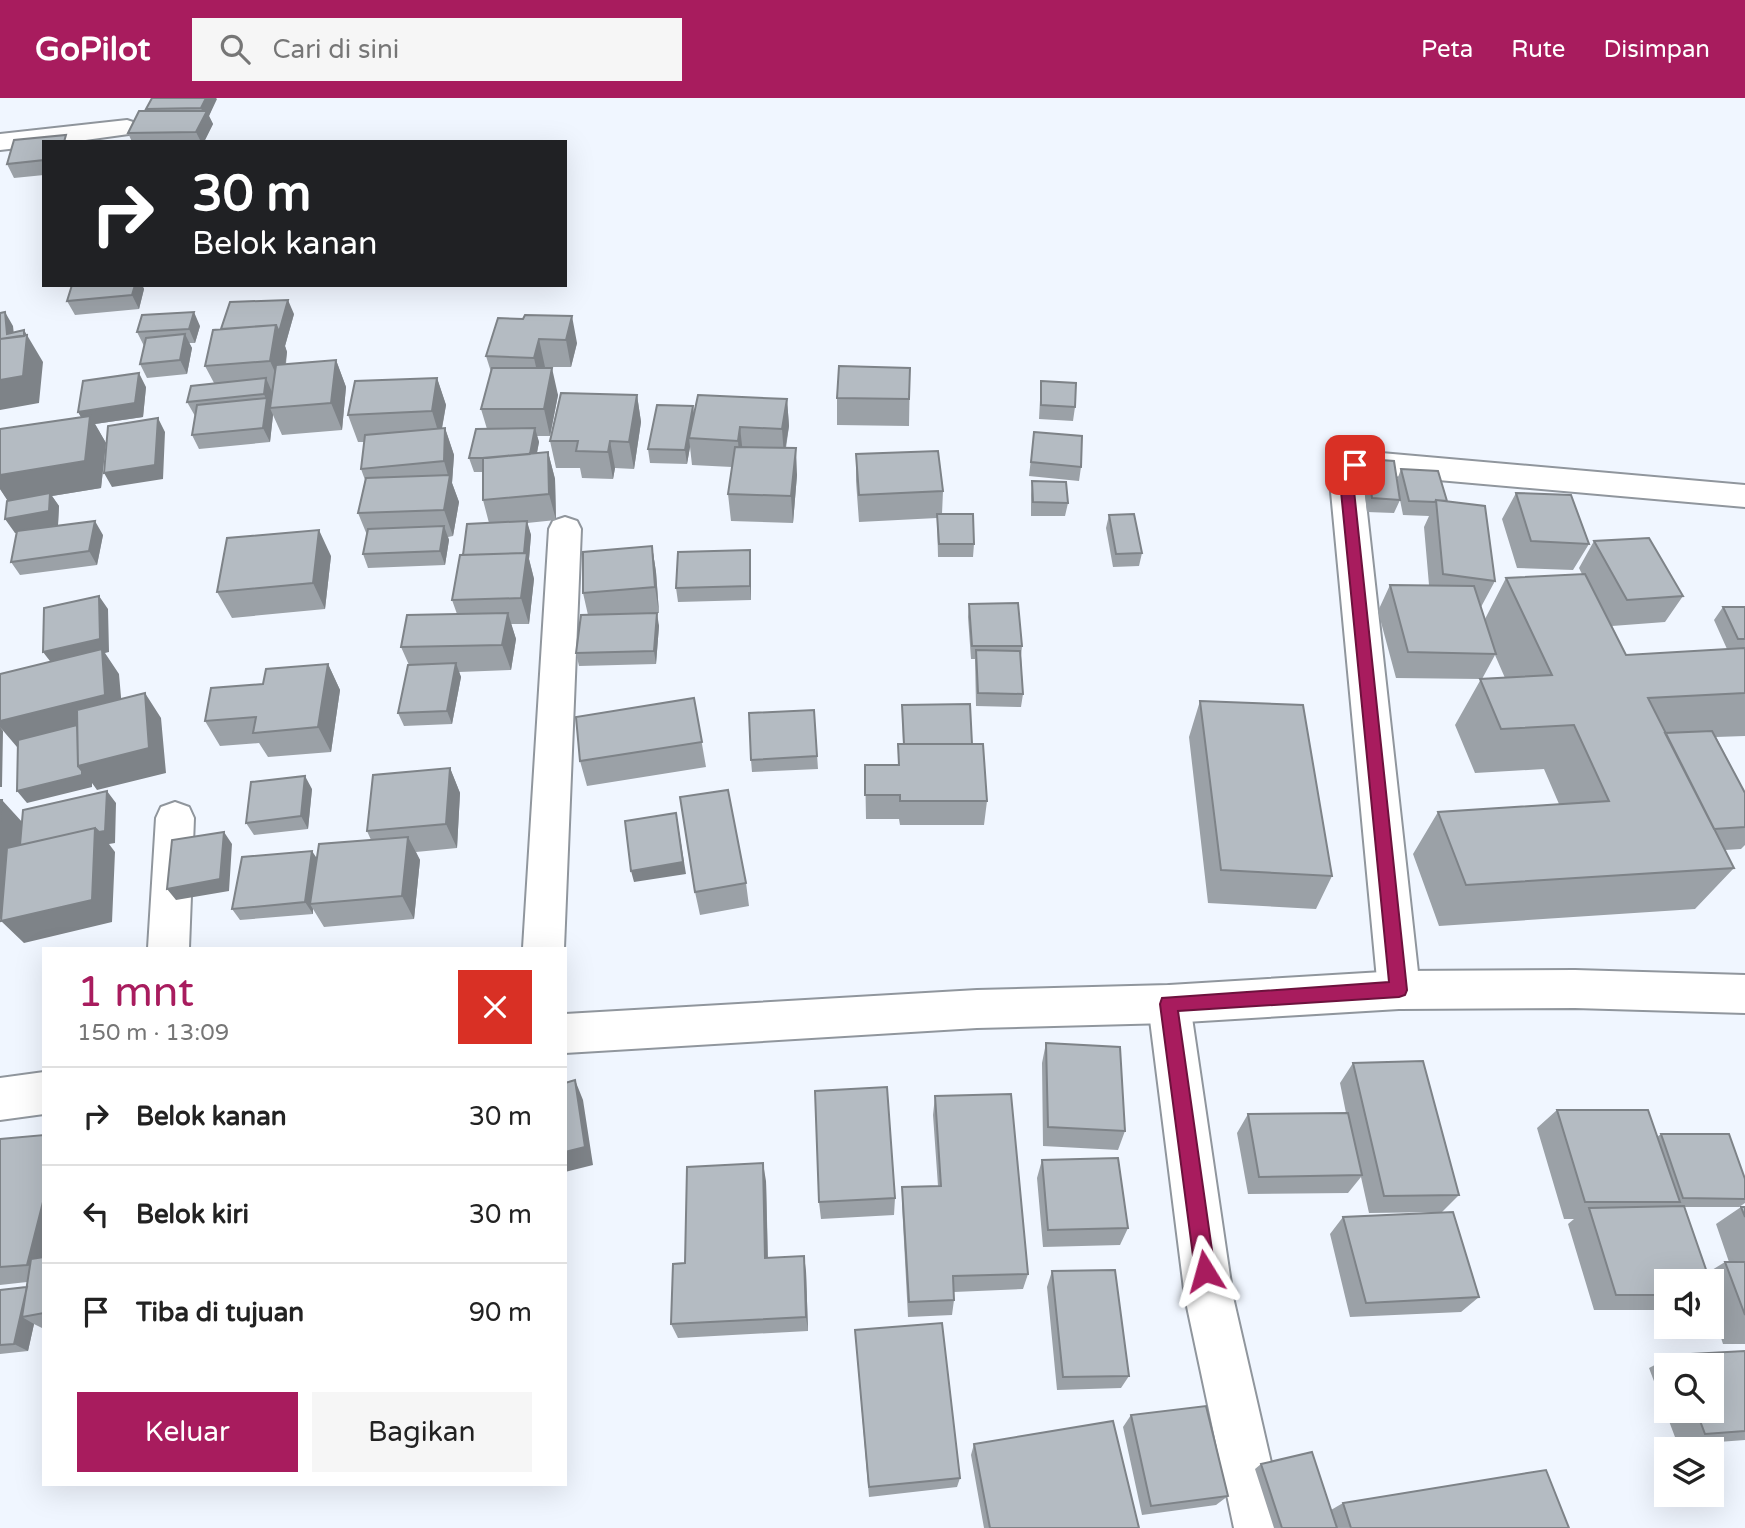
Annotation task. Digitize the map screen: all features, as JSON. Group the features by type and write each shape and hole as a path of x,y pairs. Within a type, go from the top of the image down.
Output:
{"street":[{"path":"0,142 127,128"},
{"path":"1399,990 1346,481 1349,470 1355,465 1370,463 1745,496"},
{"path":"543,946 565,529"},
{"path":"168,947 175,818"},
{"path":"567,1034 977,1009 1169,1004 1399,990 1575,989 1745,994"},
{"path":"1169,1004 1209,1297 1260,1528"},
{"path":"0,1099 42,1093"}],"building":[{"path":"152,98 206,98 201,108 146,109"},
{"path":"139,111 207,111 196,132 128,133"},
{"path":"66,135 65,140 42,140 42,160 7,164 14,140"},
{"path":"71,287 134,287 132,295 67,301"},
{"path":"288,300 279,332 276,325 221,329 230,302"},
{"path":"5,312 7,334 24,330 24,336 0,339 0,313"},
{"path":"194,312 189,329 137,332 142,315"},
{"path":"525,315 572,316 566,340 539,339 534,358 486,356 498,318 523,319"},
{"path":"276,325 270,361 205,366 213,330"},
{"path":"185,334 180,360 140,364 146,338"},
{"path":"27,335 23,376 0,380 0,339"},
{"path":"336,360 331,403 270,408 276,365"},
{"path":"839,366 910,368 909,399 837,398"},
{"path":"492,368 552,368 544,409 481,409"},
{"path":"139,373 135,403 78,412 83,381"},
{"path":"266,378 264,394 187,402 191,386"},
{"path":"437,378 432,411 348,415 355,381"},
{"path":"1041,381 1076,383 1075,407 1041,405"},
{"path":"561,393 637,395 629,442 610,441 608,452 576,451 578,441 550,441"},
{"path":"698,395 787,399 782,429 740,427 738,441 689,438"},
{"path":"267,398 263,428 192,435 197,405"},
{"path":"657,405 693,406 685,450 648,449"},
{"path":"90,416 85,461 0,475 0,429"},
{"path":"158,418 155,465 104,473 108,426"},
{"path":"445,428 444,461 361,469 365,435"},
{"path":"535,428 530,454 469,458 476,429"},
{"path":"1034,432 1082,436 1081,467 1031,462"},
{"path":"735,447 796,448 791,496 728,494"},
{"path":"938,451 943,491 859,495 856,454"},
{"path":"548,452 549,494 483,500 483,458"},
{"path":"1367,459 1394,461 1400,500 1372,498"},
{"path":"1401,469 1438,471 1447,501 1409,501"},
{"path":"450,475 444,510 358,513 366,478"},
{"path":"1032,481 1066,482 1068,503 1033,502"},
{"path":"50,493 49,511 5,519 7,501"},
{"path":"1516,493 1571,495 1589,544 1531,541"},
{"path":"1436,500 1485,506 1495,581 1443,574"},
{"path":"937,514 973,514 974,544 939,544"},
{"path":"1134,514 1142,553 1116,554 1109,515"},
{"path":"95,521 89,551 11,562 17,531"},
{"path":"527,521 524,553 463,555 467,524"},
{"path":"444,526 440,551 363,554 368,529"},
{"path":"319,530 313,583 217,592 227,538"},
{"path":"1649,538 1683,596 1627,600 1594,541"},
{"path":"652,546 655,587 583,593 583,552"},
{"path":"750,550 750,586 676,588 678,552"},
{"path":"527,553 521,598 452,600 460,555"},
{"path":"1585,574 1626,655 1745,648 1745,693 1648,698 1734,868 1466,885 1438,812 1609,801 1574,725 1501,729 1480,679 1552,675 1506,578"},
{"path":"1390,585 1474,586 1496,654 1408,652"},
{"path":"99,596 100,639 43,652 44,608"},
{"path":"1018,603 1022,646 972,646 969,604"},
{"path":"1723,607 1745,607 1745,639 1738,639"},
{"path":"508,613 502,645 401,647 407,615"},
{"path":"657,613 654,651 576,653 581,615"},
{"path":"102,649 105,695 0,721 0,674"},
{"path":"976,650 1020,651 1023,694 978,693"},
{"path":"456,663 447,711 398,713 408,665"},
{"path":"328,664 318,727 253,733 256,717 205,721 211,688 263,684 266,669"},
{"path":"145,693 149,748 78,766 77,710"},
{"path":"694,698 702,742 580,761 576,717"},
{"path":"1200,701 1303,705 1332,876 1221,870"},
{"path":"970,704 972,744 904,744 902,705"},
{"path":"814,710 817,756 751,760 749,713"},
{"path":"77,725 78,766 82,775 17,791 18,740"},
{"path":"1712,731 1745,793 1745,827 1714,829 1665,733"},
{"path":"898,744 983,744 987,801 900,801 900,795 865,795 865,765 899,765"},
{"path":"450,768 446,824 367,831 373,775"},
{"path":"305,776 301,816 246,823 251,782"},
{"path":"728,790 746,883 695,892 680,797"},
{"path":"107,791 105,831 99,832 95,828 20,845 23,810"},
{"path":"676,813 683,862 631,871 625,821"},
{"path":"95,828 92,900 1,921 7,848"},
{"path":"224,832 220,879 167,889 172,840"},
{"path":"408,837 402,896 310,904 319,844"},
{"path":"312,851 305,902 232,909 242,857"},
{"path":"1046,1043 1120,1047 1125,1131 1048,1127"},
{"path":"1423,1061 1459,1195 1384,1196 1353,1063"},
{"path":"575,1080 585,1147 567,1152 567,1082"},
{"path":"887,1087 895,1198 819,1202 815,1091"},
{"path":"1011,1094 1028,1274 953,1276 954,1300 909,1302 902,1187 941,1186 935,1096"},
{"path":"1557,1110 1648,1110 1680,1202 1585,1202"},
{"path":"1348,1113 1362,1175 1259,1177 1248,1114"},
{"path":"1661,1134 1729,1134 1745,1179 1745,1199 1683,1198"},
{"path":"42,1135 42,1206 27,1265 0,1267 0,1139"},
{"path":"1118,1158 1128,1228 1048,1230 1042,1160"},
{"path":"763,1163 765,1258 804,1256 806,1317 671,1324 673,1264 685,1263 687,1167"},
{"path":"1684,1206 1706,1269 1654,1269 1654,1295 1616,1295 1589,1208"},
{"path":"1453,1212 1479,1297 1366,1303 1343,1217"},
{"path":"42,1257 42,1313 22,1317 31,1259"},
{"path":"1725,1262 1745,1262 1745,1315"},
{"path":"1115,1270 1129,1376 1063,1377 1052,1271"},
{"path":"27,1287 14,1344 0,1345 0,1290"},
{"path":"942,1323 960,1478 869,1487 855,1330"},
{"path":"1745,1351 1745,1431 1705,1434 1701,1423 1724,1423 1724,1353 1710,1353"},
{"path":"1206,1406 1228,1496 1151,1506 1131,1415"},
{"path":"1113,1421 1139,1528 990,1528 974,1444"},
{"path":"1312,1452 1337,1528 1282,1528 1261,1464"},
{"path":"1546,1470 1569,1528 1351,1528 1343,1503"}],"route":[{"path":"1205,1271 1169,1004 1399,990 1346,481 1349,470 1355,465"}]}
